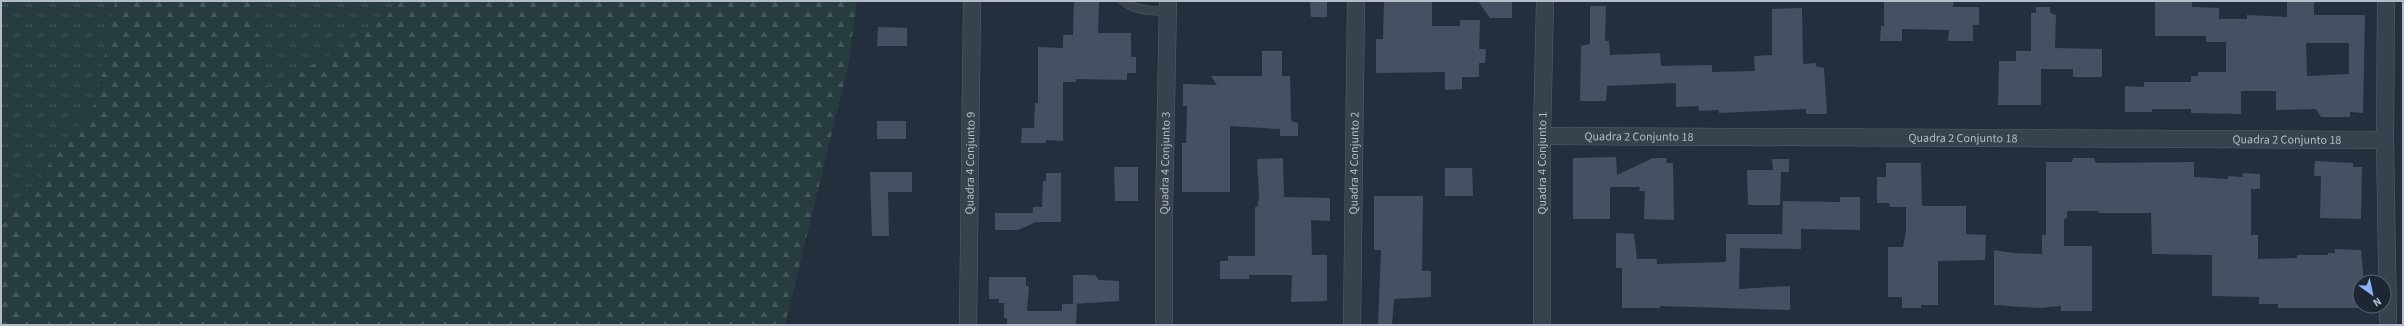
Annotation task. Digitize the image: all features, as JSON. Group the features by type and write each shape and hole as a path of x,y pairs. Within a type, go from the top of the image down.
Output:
{"street":[{"name":"Quadra 4 Conjunto 9","path":"968,325 972,1"},
{"name":"Quadra 4 Conjunto 2","path":"1352,325 1356,1"},
{"name":"Quadra 4 Conjunto 1","path":"1542,325 1542,136 1545,1"},
{"path":"2386,1 2385,140 2388,325"},
{"name":"Quadra 4 Conjunto 3","path":"1164,325 1164,214 1168,6"},
{"name":"Quadra 2 Conjunto 18","path":"1542,136 2385,140"}],"lane":[{"path":"1123,1 1131,7 1143,10 1168,6"}],"green space":[{"path":"1,1 115,1 96,102 1,226"},
{"path":"115,1 252,1 268,89 362,37 402,1 857,1 848,67 785,325 1,325 1,227 96,102"},
{"path":"252,1 402,1 362,37 268,89"}],"building":[{"path":"1074,1 1099,1 1098,33 1131,33 1131,57 1136,57 1136,73 1127,73 1127,80 1076,79 1076,82 1063,82 1063,141 1046,140 1046,143 1021,143 1022,128 1034,128 1035,103 1038,103 1038,47 1063,48 1063,35 1073,35"},
{"path":"1310,1 1327,1 1327,17 1311,17"},
{"path":"1384,1 1432,1 1432,26 1460,26 1460,20 1480,20 1479,49 1486,49 1485,63 1479,63 1479,77 1462,77 1462,89 1445,90 1445,72 1376,73 1376,39 1383,39"},
{"path":"1478,1 1512,1 1512,18 1490,18"},
{"path":"1884,1 1954,1 1953,7 1979,7 1979,25 1973,25 1973,41 1948,41 1949,30 1902,29 1902,41 1880,41 1881,26 1884,26"},
{"path":"2155,1 2192,1 2192,7 2219,8 2219,19 2247,19 2247,15 2287,17 2287,1 2314,1 2314,15 2365,15 2363,113 2350,112 2350,117 2321,117 2316,109 2276,110 2276,91 2241,91 2241,114 2191,113 2191,109 2152,109 2152,112 2125,112 2125,86 2144,87 2144,82 2191,82 2191,76 2198,76 2198,72 2226,72 2226,42 2206,42 2206,36 2155,36","holes":["2306,43 2349,43 2349,74 2307,76"]},
{"path":"1590,6 1606,6 1605,41 1609,41 1610,55 1660,53 1661,66 1712,65 1712,72 1755,71 1754,56 1772,55 1772,9 1802,8 1803,64 1816,63 1816,66 1824,68 1827,114 1806,114 1806,109 1719,113 1719,110 1699,111 1698,106 1676,107 1676,83 1607,86 1606,101 1580,101 1581,46 1590,44"},
{"path":"2036,7 2050,7 2050,13 2056,15 2055,48 2102,49 2102,77 2073,77 2073,69 2041,69 2041,105 1998,105 1999,61 2016,61 2016,51 2031,51 2031,13 2036,13"},
{"path":"878,27 907,28 907,46 877,46"},
{"path":"1262,51 1282,51 1282,76 1290,76 1291,121 1298,123 1298,136 1280,136 1280,129 1230,126 1230,192 1182,192 1182,143 1186,143 1187,106 1183,106 1183,84 1217,85 1211,76 1262,76"},
{"path":"877,121 906,121 906,139 877,139"},
{"path":"1616,157 1617,175 1653,158 1667,158 1666,163 1673,163 1674,220 1644,219 1645,191 1639,191 1640,187 1610,187 1610,219 1573,219 1573,158"},
{"path":"1283,158 1284,197 1330,198 1330,221 1311,220 1312,255 1327,255 1327,301 1291,302 1292,275 1249,275 1249,279 1220,279 1220,261 1228,261 1228,256 1255,256 1255,207 1257,207 1259,197 1257,159"},
{"path":"2073,158 2094,158 2096,163 2194,162 2194,177 2228,179 2228,176 2243,177 2242,173 2260,174 2260,189 2251,189 2251,235 2258,235 2258,259 2297,258 2297,255 2328,255 2328,253 2335,253 2335,249 2361,250 2363,274 2352,274 2352,308 2278,308 2278,304 2259,304 2259,297 2212,296 2212,255 2152,254 2151,213 2099,213 2099,211 2067,211 2067,218 2064,219 2064,246 2092,246 2092,311 2061,311 2061,306 2039,308 1994,305 1994,250 2013,253 2042,254 2042,235 2046,235 2046,162 2072,162"},
{"path":"1772,159 1789,159 1789,172 1781,172 1780,205 1748,205 1747,170 1773,170"},
{"path":"2315,161 2353,163 2353,167 2362,167 2361,219 2320,218 2321,176 2314,176"},
{"path":"1886,163 1921,163 1922,206 1966,206 1966,234 1986,235 1985,260 1938,261 1938,305 1921,305 1921,308 1902,308 1902,297 1888,297 1888,247 1903,247 1906,231 1906,207 1890,207 1889,203 1877,203 1877,177 1886,177"},
{"path":"1114,167 1138,167 1138,201 1115,201"},
{"path":"1445,168 1472,168 1473,196 1445,196"},
{"path":"870,172 912,172 912,192 888,192 889,236 872,236"},
{"path":"1046,173 1061,173 1061,222 1036,222 1018,230 995,230 995,213 1033,213 1033,207 1042,207 1043,181 1046,181"},
{"path":"1374,196 1423,196 1422,271 1431,271 1431,297 1394,299 1392,325 1378,325 1381,250 1374,250"},
{"path":"1840,197 1860,197 1860,230 1801,229 1801,249 1740,248 1739,289 1790,286 1790,310 1660,306 1660,308 1622,308 1622,268 1616,268 1616,233 1634,234 1637,259 1657,259 1657,264 1726,262 1726,234 1782,234 1783,201 1840,202"},
{"path":"1073,275 1095,275 1099,280 1119,281 1119,301 1073,304"},
{"path":"989,277 1026,277 1026,286 1029,286 1027,311 1062,311 1062,304 1077,304 1076,325 1007,325 1007,318 1004,318 1004,303 999,303 999,299 989,299"}]}
